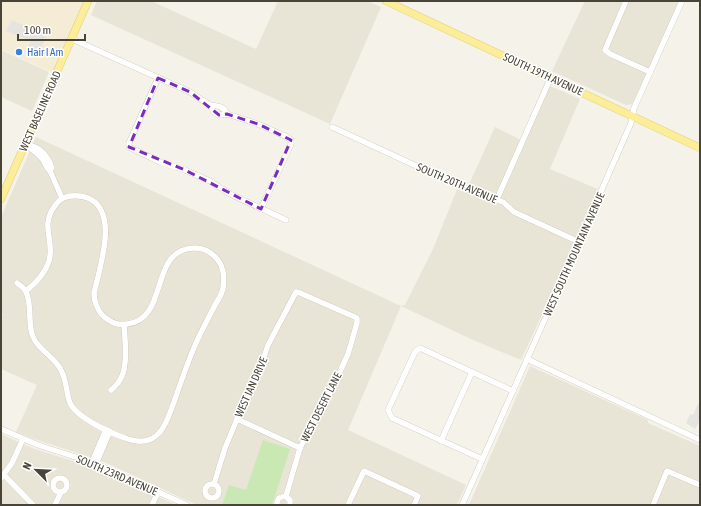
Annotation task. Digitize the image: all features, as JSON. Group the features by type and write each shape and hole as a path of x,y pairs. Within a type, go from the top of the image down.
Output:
{"main road":[{"name":"WEST BASELINE ROAD","path":"1,199 88,1"},
{"name":"SOUTH 19TH AVENUE","path":"386,1 395,3 700,148"}],"street":[{"path":"626,1 605,50 610,54 650,72"},
{"name":"WEST SOUTH MOUNTAIN AVENUE","path":"462,505 631,123 632,116 650,72 682,1"},
{"path":"72,39 190,92 210,105 218,105 222,107 227,114 258,124 288,137 291,140 291,144 261,209"},
{"path":"497,199 551,77"},
{"path":"158,78 129,143 129,147 162,163 210,181 230,194 286,220"},
{"name":"SOUTH 20TH AVENUE","path":"332,127 464,188 497,199 506,204 514,212 579,242"},
{"path":"25,144 46,160 48,169 62,198"},
{"path":"17,283 26,291 30,306 32,333 36,342 54,360 61,370 71,404 77,413 89,421 127,439 140,442 152,439 161,432 194,348 223,290 224,278 220,264 210,252 199,248 186,248 175,255 166,265 152,307 144,318 134,323 124,325 114,324 104,317 96,306 94,294 103,257 106,231 103,213 95,202 80,196 62,198 55,204 49,215 47,228 50,248 49,261 36,284 26,291"},
{"name":"WEST DESERT LANE","path":"286,496 300,448 332,389 348,354 357,318 296,292"},
{"name":"WEST IAN DRIVE","path":"214,484 225,448 237,419 256,382 268,345 296,292"},
{"path":"110,390 122,377 124,364 124,325"},
{"path":"482,459 392,418 388,410 415,352 420,348 513,391"},
{"path":"527,359 700,440"},
{"path":"441,441 472,372"},
{"path":"237,419 300,448"},
{"name":"SOUTH 23RD AVENUE","path":"1,429 53,450 94,463 187,505"},
{"path":"94,463 108,430"},
{"path":"23,439 12,462 2,476 33,505"},
{"path":"348,505 364,471 418,496 414,505"},
{"path":"653,505 668,471 700,485"},
{"path":"55,505 61,492"},
{"path":"152,505 158,492"},
{"path":"277,505 279,498 286,496 290,500 290,505"}],"highlighted area":[{"path":"158,78 190,92 219,115 227,114 258,124 291,140 261,209 185,170 129,147"}],"shaded area":[{"path":"1,1 88,1 56,74 1,49"},
{"path":"97,1 151,1 256,49 278,1 367,1 381,7 330,124 91,15"},
{"path":"585,1 680,1 633,104 626,105 552,71"},
{"path":"12,20 34,30 33,33 37,35 38,33 46,37 37,57 26,52 31,41 6,31"},
{"path":"1,50 49,72 32,111 1,97"},
{"path":"550,86 580,99 550,169 600,190 521,360 471,339 401,306 405,305 433,249 458,187 466,191 495,127 525,142"},
{"path":"36,137 401,306 348,430 466,485 457,505 197,505 102,461 16,432 37,385 1,369 1,320 3,314 1,313 1,217"},
{"path":"530,366 648,420 648,423 700,446 700,505 469,505"},
{"path":"698,404 700,404 700,423 699,422 695,429 686,423 690,414 693,415"},
{"path":"1,434 32,448 101,470 176,505 1,505"}],"green space":[{"path":"263,440 290,449 272,505 222,505 229,485 246,490"}],"place":[{"name":"Hair I Am","path":"19,52"}]}
